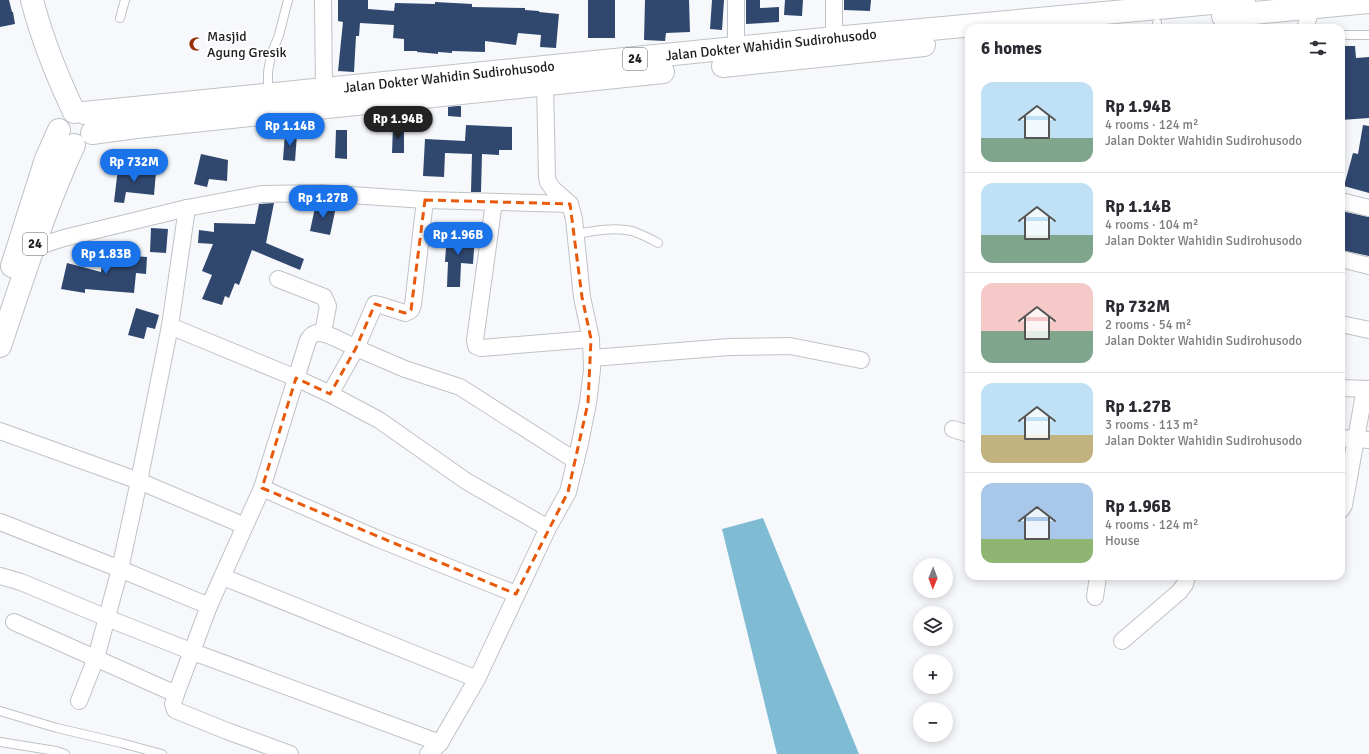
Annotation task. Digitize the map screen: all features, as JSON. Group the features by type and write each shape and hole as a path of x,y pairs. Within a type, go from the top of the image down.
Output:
{"main road":[{"path":"32,0 38,23 41,65 74,125"},
{"name":"Jalan Dokter Wahidin Sudirohusodo","path":"988,24 1244,0"},
{"path":"1166,24 1369,2"},
{"name":"Jalan Dokter Wahidin Sudirohusodo","path":"74,125 268,96 834,38 965,26"},
{"name":"Jalan Dokter Wahidin Sudirohusodo","path":"74,125 136,127 334,107 545,83 965,41"},
{"name":"24","path":"0,346 33,248 60,176 74,125"},
{"name":"24","path":"0,303 46,159 74,125"}],"street":[{"path":"323,0 324,90"},
{"path":"736,0 736,49"},
{"path":"834,0 834,38"},
{"path":"1306,24 1312,7"},
{"path":"428,754 440,743 477,679 548,528 568,492 588,403 592,370 591,339 582,297 576,234 570,204 553,189 548,182 547,177 545,83"},
{"path":"33,248 64,238 187,208 262,194 322,192 424,200 570,204"},
{"path":"330,394 356,348 375,304 405,312 411,310 413,305 424,200"},
{"path":"494,202 475,340 476,346 481,348 591,339"},
{"path":"1345,202 1369,208"},
{"path":"79,701 96,658 120,569 170,326 187,208"},
{"path":"1345,260 1369,266"},
{"path":"278,279 324,297 328,306 323,333"},
{"path":"1345,325 1369,330"},
{"path":"170,326 296,378 379,420 466,481 548,528"},
{"path":"290,754 227,732 174,710 173,704 209,606 262,488 308,340 312,335 323,333 404,369 460,387 576,461"},
{"path":"592,358 729,347 790,346 861,360"},
{"path":"1345,388 1367,389 1355,439 1345,499"},
{"path":"953,429 965,433"},
{"path":"0,431 139,481 244,526"},
{"path":"262,488 376,538 516,594"},
{"path":"0,522 209,606"},
{"path":"0,576 28,585 193,652 440,743"},
{"path":"223,577 477,679"},
{"path":"1095,597 1097,580"},
{"path":"1122,641 1179,592 1186,580"},
{"path":"14,622 176,694"}],"lane":[{"path":"120,18 125,0"},
{"path":"268,96 268,72 271,55 279,36 288,0"},
{"path":"1345,35 1369,34"},
{"path":"576,234 600,231 630,231 658,242"},
{"path":"0,711 57,728 162,754"},
{"path":"0,742 56,751 65,754"}],"highlighted area":[{"path":"425,200 570,204 582,297 591,339 588,403 568,492 516,594 262,488 296,378 330,394 356,348 375,304 405,313 411,310"}],"water":[{"path":"763,518 859,754 777,754 722,529"}],"building":[{"path":"0,0 9,0 15,24 0,27"},
{"path":"338,0 368,0 368,9 394,11 395,3 435,4 435,2 472,4 472,7 525,8 525,10 559,14 556,48 540,47 541,35 518,33 516,45 485,41 485,52 452,51 452,53 438,52 438,54 404,51 404,39 393,38 394,25 360,23 359,36 356,36 354,72 338,71 343,22 338,21"},
{"path":"588,0 615,0 615,38 588,38"},
{"path":"645,0 689,0 690,32 666,33 665,41 644,40"},
{"path":"712,0 724,0 722,30 710,29"},
{"path":"746,0 760,0 760,8 779,7 779,22 746,24"},
{"path":"785,0 803,0 802,16 784,15"},
{"path":"844,0 871,0 870,11 844,10"},
{"path":"1345,46 1355,46 1356,58 1369,57 1369,118 1345,120"},
{"path":"461,106 461,117 448,116 448,107"},
{"path":"466,125 512,127 512,150 499,150 499,155 482,154 481,192 471,192 472,154 445,153 444,177 423,176 425,139 465,141"},
{"path":"1363,125 1369,126 1369,193 1345,186 1353,153 1358,154"},
{"path":"393,126 404,127 404,153 392,153"},
{"path":"336,130 347,130 347,159 335,158"},
{"path":"285,133 297,134 295,161 283,160"},
{"path":"201,154 228,160 227,181 209,179 207,187 194,184"},
{"path":"118,168 156,172 154,195 126,192 124,203 114,202"},
{"path":"274,203 266,243 304,259 300,270 252,250 239,285 235,283 229,298 225,296 222,305 202,299 212,275 202,271 213,244 198,243 199,230 214,232 214,223 255,224 259,204"},
{"path":"316,203 336,207 330,235 310,231"},
{"path":"1345,212 1369,217 1369,256 1345,251"},
{"path":"151,228 168,229 166,253 150,252"},
{"path":"447,234 475,235 473,264 461,263 460,287 447,287 448,262 445,262"},
{"path":"103,254 147,257 146,274 136,273 134,293 85,289 85,293 61,289 67,263 101,272"},
{"path":"136,308 159,315 155,329 147,327 144,339 128,335"}],"place":[{"name":"Masjid Agung Gresik","path":"196,44"}]}
